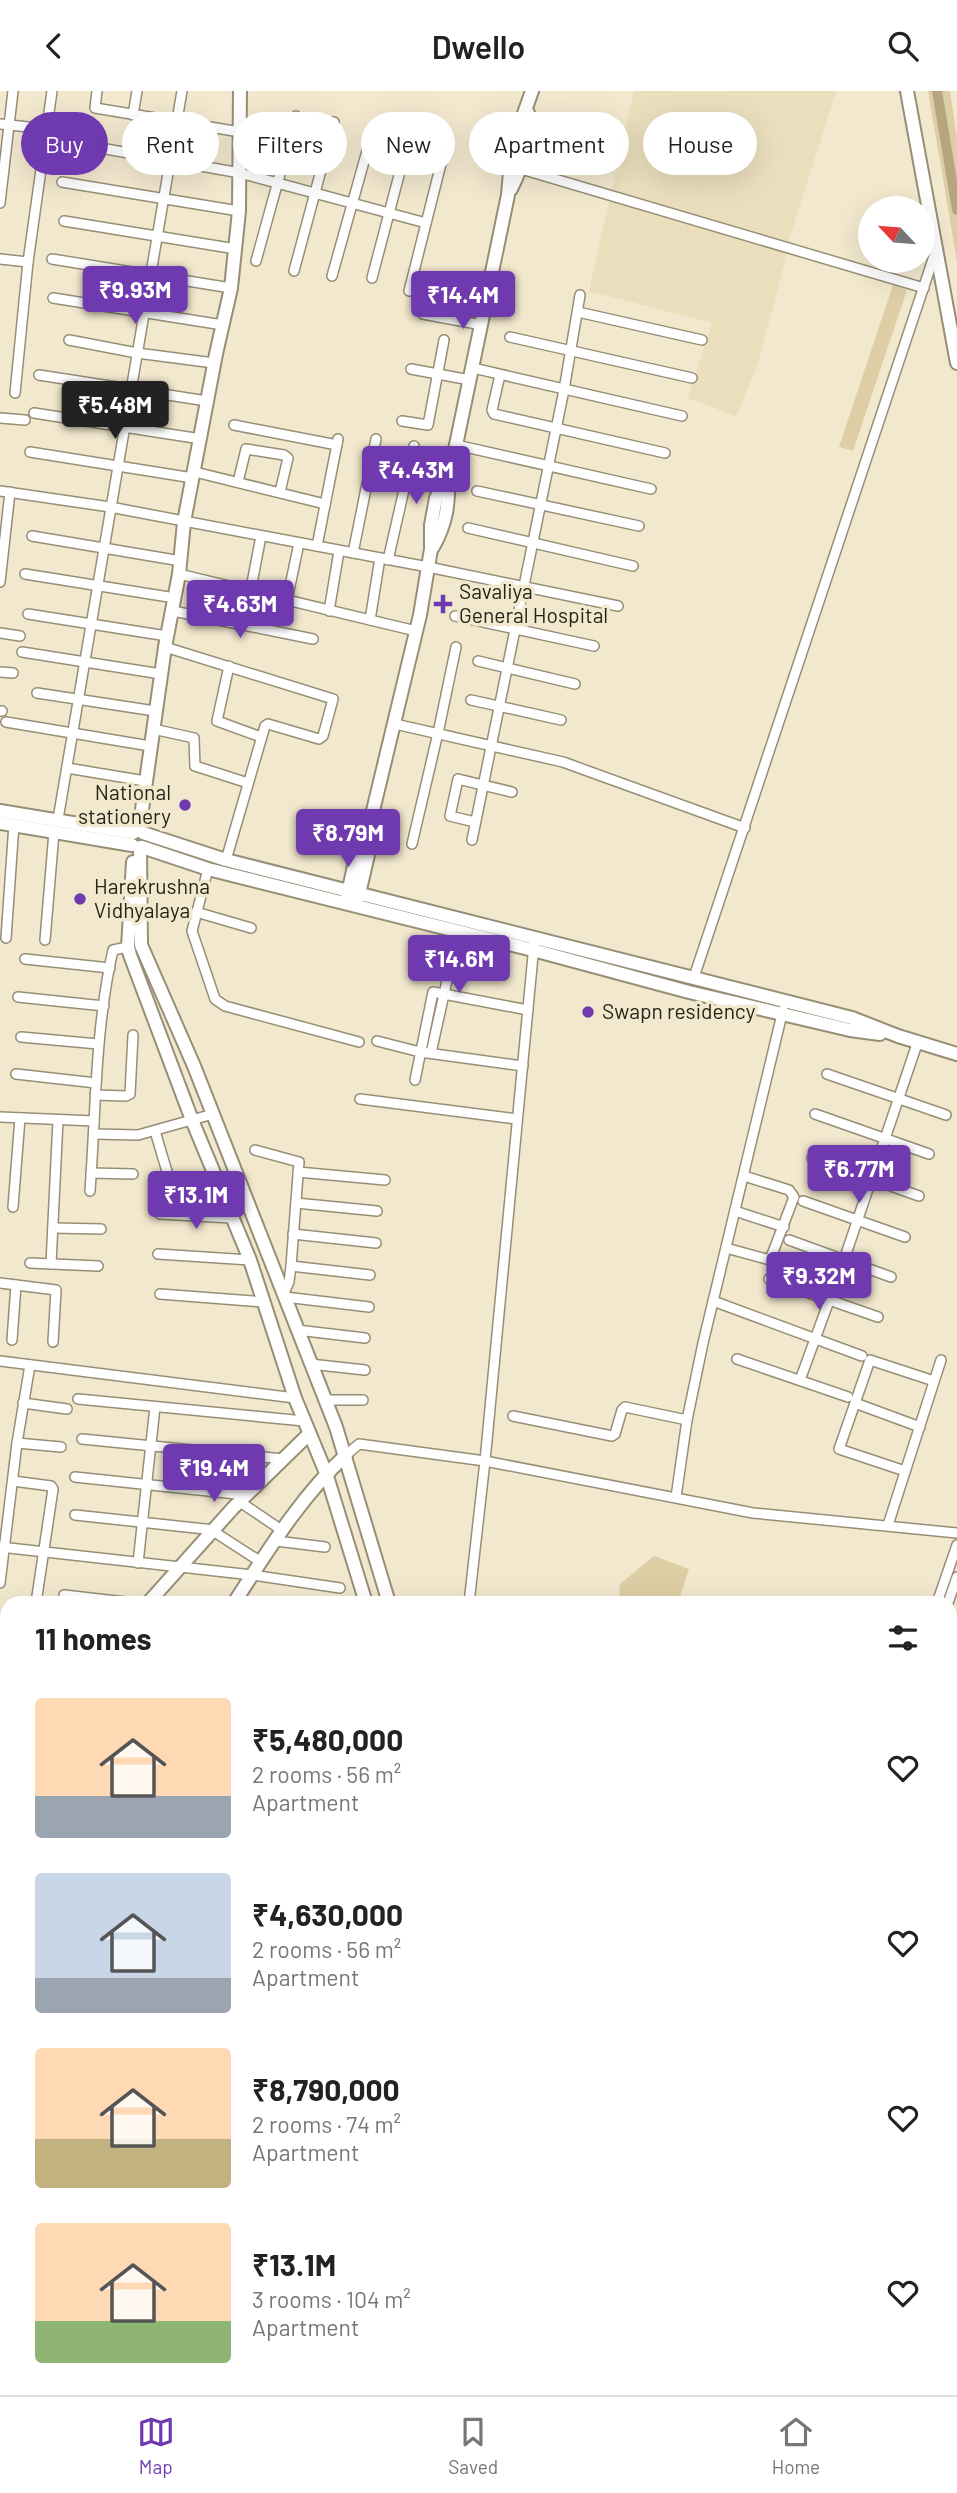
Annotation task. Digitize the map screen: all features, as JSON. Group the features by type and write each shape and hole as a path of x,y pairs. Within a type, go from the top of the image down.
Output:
{"street":[{"path":"0,203 5,124 13,91"},
{"path":"49,112 52,91"},
{"path":"97,91 94,108 122,113"},
{"path":"134,112 137,91"},
{"path":"179,112 182,91"},
{"path":"240,91 240,112"},
{"path":"352,898 357,852 365,844 395,724 431,549 444,528 449,504 448,474 482,325 508,195 511,160 516,136 532,91"},
{"path":"907,91 957,363"},
{"path":"528,105 528,112"},
{"path":"332,276 361,170"},
{"path":"15,394 28,262 40,175"},
{"path":"58,819 167,175"},
{"path":"240,175 232,288 214,363 184,522 180,568 155,711 137,840 128,947 192,1120 250,1260 295,1398 326,1473 364,1596"},
{"path":"247,175 426,223"},
{"path":"256,261 280,175"},
{"path":"294,271 321,175"},
{"path":"372,278 399,175"},
{"path":"409,291 438,175"},
{"path":"508,195 518,175"},
{"path":"541,175 924,288"},
{"path":"62,182 239,211"},
{"path":"64,221 236,249"},
{"path":"694,977 936,251"},
{"path":"0,259 28,262"},
{"path":"52,259 232,288"},
{"path":"472,839 549,466 580,295"},
{"path":"53,298 223,325"},
{"path":"578,312 702,340"},
{"path":"423,314 482,325"},
{"path":"510,337 692,379"},
{"path":"69,340 137,353 214,363"},
{"path":"402,421 428,425 444,340"},
{"path":"411,369 438,374 500,375 682,416"},
{"path":"39,375 207,401"},
{"path":"500,375 492,412 665,453"},
{"path":"34,413 201,439"},
{"path":"0,418 25,420"},
{"path":"234,425 337,442 317,547"},
{"path":"353,553 376,439"},
{"path":"456,445 651,489"},
{"path":"370,620 414,446"},
{"path":"238,482 246,449 284,455 288,459 280,492"},
{"path":"30,452 238,482 325,504"},
{"path":"477,491 639,526"},
{"path":"0,582 5,492 110,507 428,567 618,607"},
{"path":"468,528 633,566"},
{"path":"244,625 261,536"},
{"path":"32,537 103,547 250,591 416,631"},
{"path":"287,600 299,543"},
{"path":"329,611 340,551"},
{"path":"24,574 96,585 244,625 313,639"},
{"path":"28,614 90,624 166,642 229,666 333,699 321,738 268,723 261,737 226,860"},
{"path":"455,616 594,646"},
{"path":"0,633 20,636"},
{"path":"412,844 456,647"},
{"path":"22,652 161,674"},
{"path":"478,661 575,684"},
{"path":"229,666 216,721 261,737"},
{"path":"0,672 13,673"},
{"path":"37,693 155,711"},
{"path":"471,700 561,720"},
{"path":"6,722 150,746"},
{"path":"395,724 563,762 745,828"},
{"path":"153,729 194,738 195,766 248,783"},
{"path":"66,768 145,781"},
{"path":"475,822 450,816 459,779 512,792"},
{"path":"0,811 58,819 226,860 458,931 689,992 783,1007"},
{"path":"0,823 54,832 137,840 208,869 537,937 694,977 850,1030 898,1036 957,1053"},
{"path":"6,938 14,824"},
{"path":"45,940 54,832"},
{"path":"137,840 141,944 213,1114 346,1455 387,1596"},
{"path":"208,869 193,934 218,1002 359,1042"},
{"path":"196,912 251,928"},
{"path":"431,1053 458,931"},
{"path":"470,1596 533,950 537,937"},
{"path":"90,1191 98,1044 113,950 128,947"},
{"path":"25,960 110,968"},
{"path":"415,1080 433,992 528,1010"},
{"path":"18,997 104,1006"},
{"path":"676,1497 687,1420 783,1007"},
{"path":"95,1095 130,1094 133,1035"},
{"path":"21,1037 98,1044"},
{"path":"377,1041 420,1052 523,1066"},
{"path":"800,1381 873,1179 918,1041"},
{"path":"16,1074 96,1083"},
{"path":"827,1074 946,1115"},
{"path":"360,1099 517,1119"},
{"path":"94,1134 133,1136 213,1114"},
{"path":"815,1114 929,1154"},
{"path":"0,1117 94,1121"},
{"path":"13,1207 20,1118"},
{"path":"51,1264 58,1120"},
{"path":"155,1131 173,1192"},
{"path":"255,1150 298,1160 291,1266 285,1295"},
{"path":"811,1158 919,1196"},
{"path":"298,1172 384,1180"},
{"path":"91,1173 133,1174"},
{"path":"726,1248 770,1260 794,1197 792,1192 744,1176"},
{"path":"803,1201 905,1237"},
{"path":"296,1203 377,1211"},
{"path":"735,1211 783,1227"},
{"path":"160,1214 233,1218"},
{"path":"53,1228 101,1229"},
{"path":"293,1234 376,1243"},
{"path":"789,1240 891,1277"},
{"path":"158,1254 250,1260"},
{"path":"30,1263 98,1266"},
{"path":"291,1266 370,1275"},
{"path":"769,1279 878,1317"},
{"path":"0,1283 56,1290 53,1342"},
{"path":"12,1340 16,1285"},
{"path":"160,1294 264,1302"},
{"path":"285,1295 369,1307"},
{"path":"713,1301 863,1356"},
{"path":"297,1330 365,1338"},
{"path":"737,1359 920,1427"},
{"path":"0,1360 295,1398"},
{"path":"905,1471 839,1449 851,1400 870,1360 934,1381"},
{"path":"888,1525 941,1360"},
{"path":"310,1364 365,1370"},
{"path":"0,1583 2,1547 30,1365"},
{"path":"78,1399 307,1427"},
{"path":"325,1400 363,1401"},
{"path":"23,1403 67,1409"},
{"path":"138,1563 155,1407"},
{"path":"513,1416 611,1436 615,1434 625,1407 687,1420"},
{"path":"154,1596 283,1458 307,1427"},
{"path":"82,1439 283,1458"},
{"path":"17,1443 61,1447"},
{"path":"238,1596 326,1473 359,1444 485,1461 753,1513 957,1533"},
{"path":"75,1476 243,1498 279,1536 325,1547"},
{"path":"13,1481 53,1488 37,1596"},
{"path":"75,1515 214,1530 261,1562"},
{"path":"939,1596 957,1545"},
{"path":"2,1547 252,1575 340,1588"},
{"path":"950,1596 957,1577"},
{"path":"64,1595 73,1596"}],"shaded area":[{"path":"634,91 836,91 789,240 758,364 736,416 688,398 712,323 589,291 615,175 629,175 629,113"},
{"path":"928,91 950,91 957,139 957,261"},
{"path":"893,285 907,290 853,451 839,447"},
{"path":"654,1556 689,1569 680,1596 619,1596 620,1584"}],"waterway":[{"path":"937,91 957,210"}],"place":[{"name":"Savaliya General Hospital","path":"443,604"},
{"name":"National stationery","path":"185,805"},
{"name":"Harekrushna Vidhyalaya","path":"80,899"},
{"name":"Swapn residency","path":"588,1012"}]}
